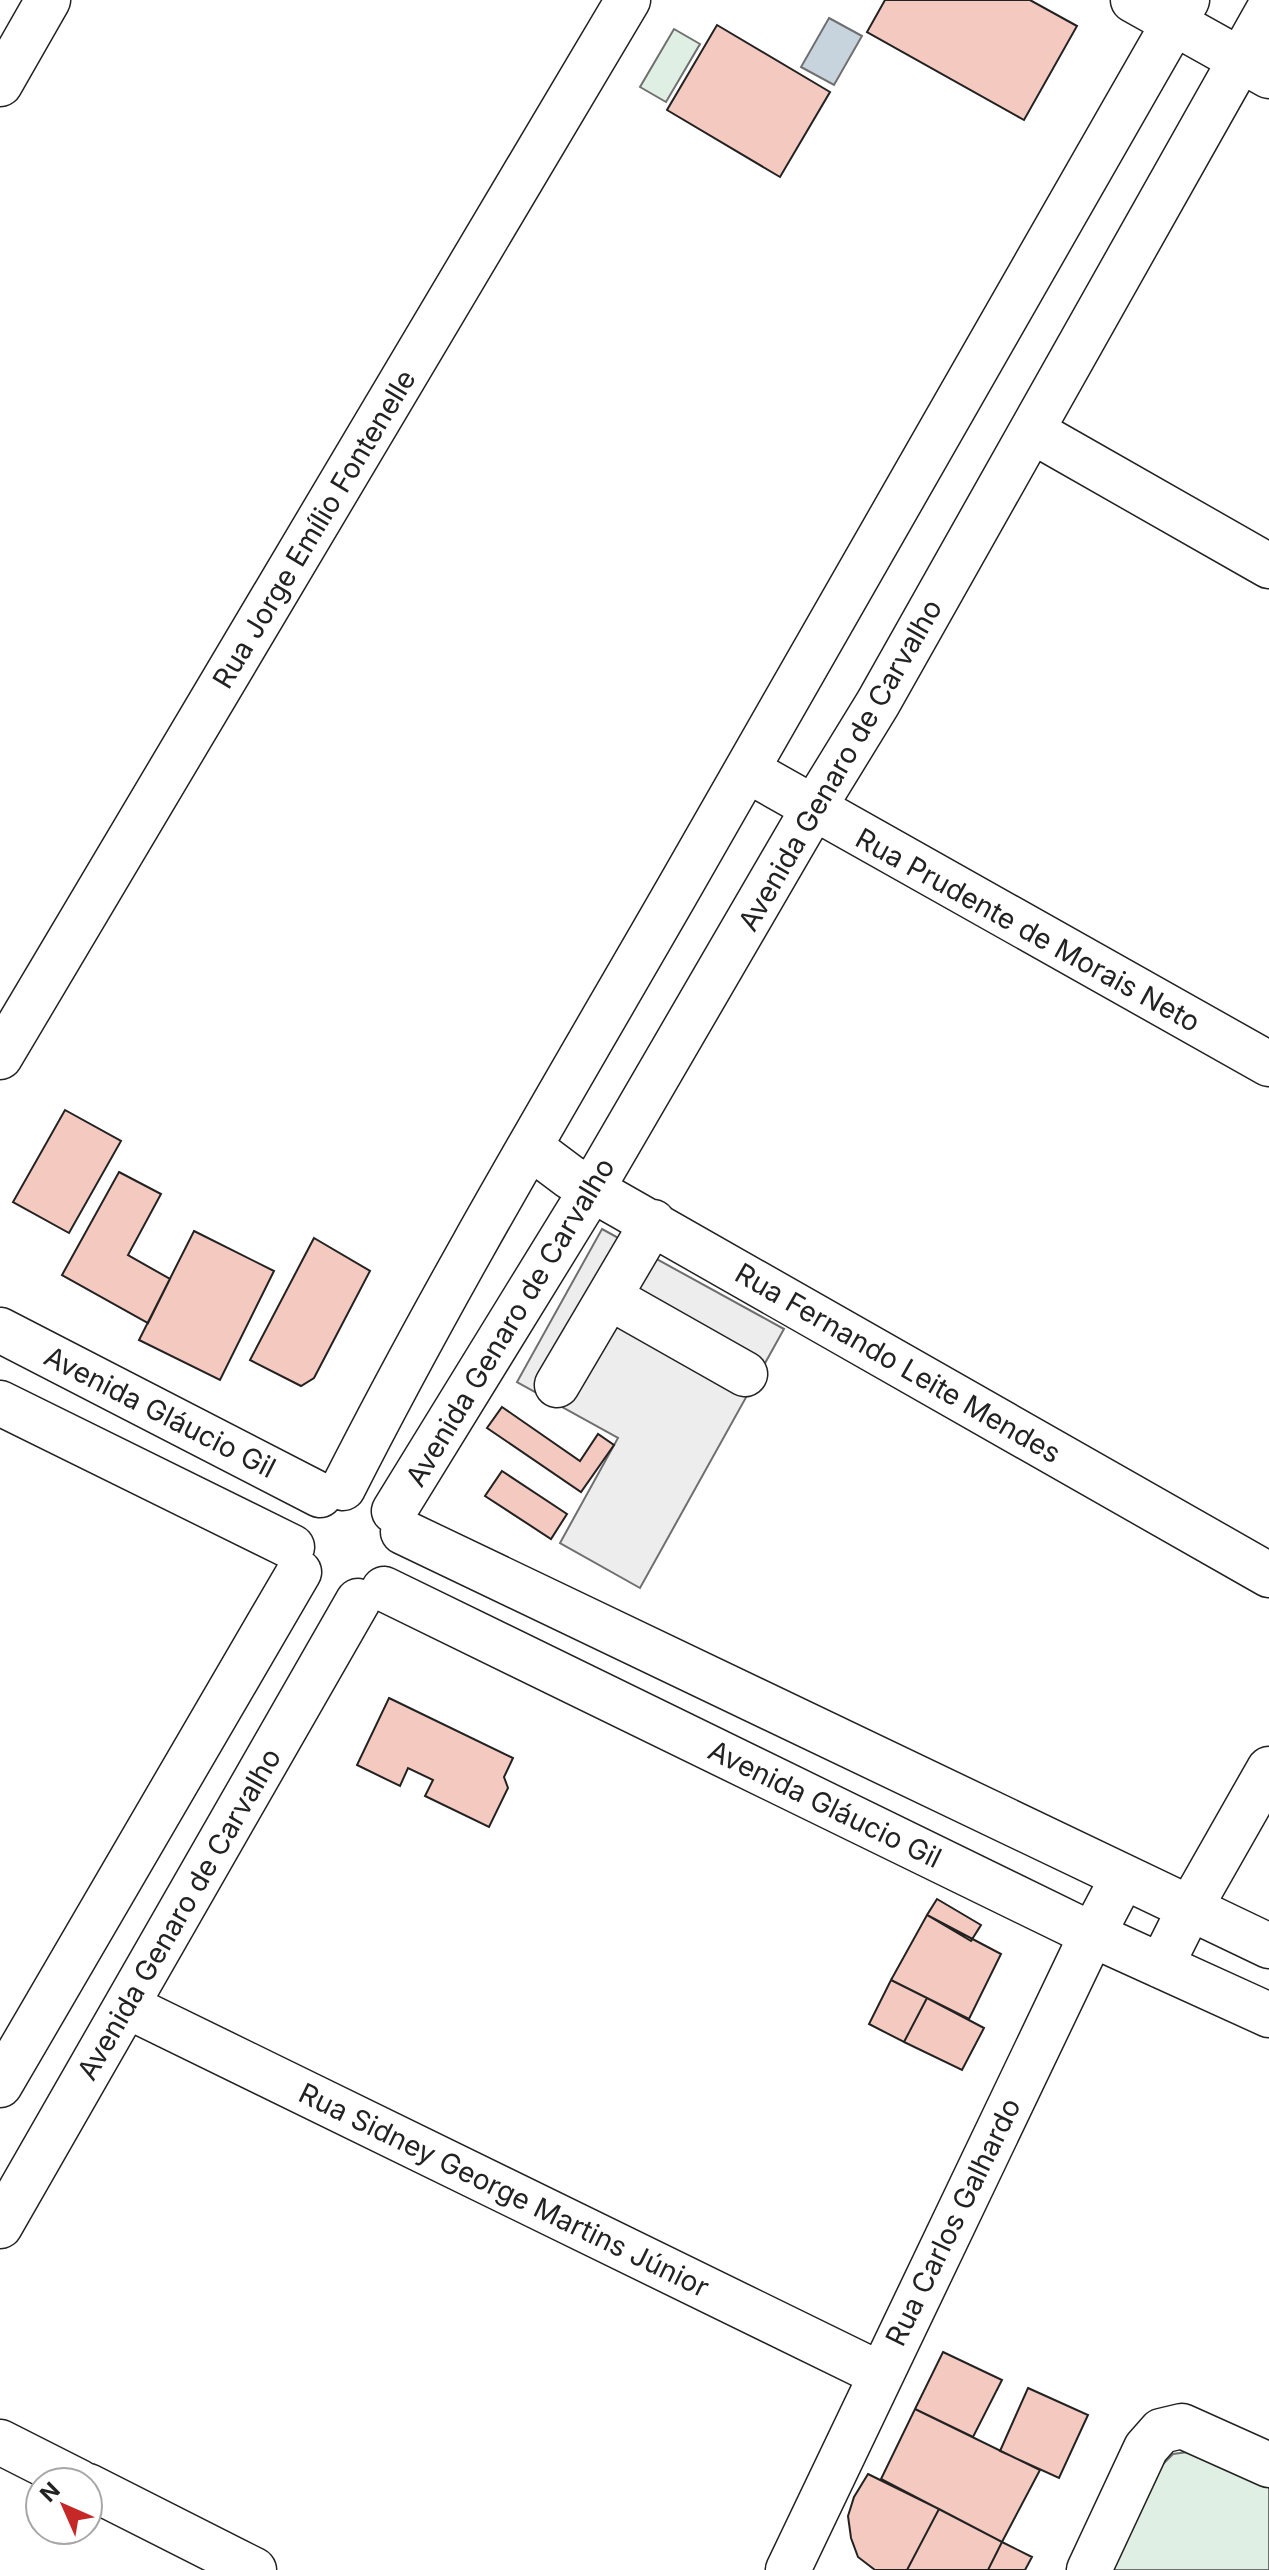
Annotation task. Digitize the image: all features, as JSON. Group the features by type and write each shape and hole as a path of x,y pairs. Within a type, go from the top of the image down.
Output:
{"street":[{"path":"0,84 48,0"},
{"name":"Rua Jorge Emílio Fontenelle","path":"0,1057 628,0"},
{"path":"1133,0 1180,11 1254,68"},
{"name":"Avenida Genaro de Carvalho","path":"399,1522 813,809 878,703 1032,431 1254,68 1269,9"},
{"path":"399,1522 402,1563 371,1595 334,1599 314,1590 295,1560 292,1532 297,1518 331,1491 399,1380 1180,11"},
{"path":"1032,431 1269,566"},
{"name":"Rua Prudente de Morais Neto","path":"747,770 1269,1064"},
{"name":"Rua Fernando Leite Mendes","path":"530,1147 551,1165 592,1189 1269,1575"},
{"path":"557,1385 653,1222"},
{"path":"609,1297 745,1374"},
{"name":"Avenida Gláucio Gil","path":"0,1330 331,1491"},
{"path":"0,1403 295,1560"},
{"path":"331,1491 363,1490 380,1498 399,1522 1269,1946"},
{"path":"0,2085 295,1560"},
{"name":"Avenida Genaro de Carvalho","path":"0,2226 371,1595"},
{"name":"Avenida Gláucio Gil","path":"371,1595 1269,2015"},
{"path":"1161,1966 1190,1908 1269,1769"},
{"name":"Rua Carlos Galhardo","path":"790,2569 880,2374 1123,1877"},
{"name":"Rua Sidney George Martins Júnior","path":"127,2006 880,2374"},
{"path":"1089,2570 1146,2448 1161,2431 1182,2426 1269,2465"},
{"path":"0,2442 47,2466"},
{"path":"104,2494 254,2570"}],"green space":[{"path":"674,29 700,44 666,102 640,87"},
{"path":"1195,2451 1269,2485 1269,2570 1108,2570 1154,2473 1173,2454"}],"shaded area":[{"path":"829,18 862,36 834,85 801,67"},
{"path":"602,1229 784,1329 640,1588 560,1543 618,1438 517,1382"}],"building":[{"path":"885,0 1030,0 1077,26 1024,120 867,32"},
{"path":"717,25 830,92 780,177 667,110"},
{"path":"65,1110 121,1141 69,1233 13,1202"},
{"path":"119,1172 161,1194 128,1255 170,1279 148,1323 62,1275"},
{"path":"194,1231 274,1271 220,1380 139,1340"},
{"path":"314,1238 370,1271 314,1378 301,1386 250,1360"},
{"path":"502,1407 580,1461 598,1434 614,1445 581,1492 487,1428"},
{"path":"502,1471 567,1514 551,1539 485,1496"},
{"path":"389,1698 513,1758 504,1777 508,1788 489,1827 425,1796 433,1780 408,1768 400,1786 357,1765"},
{"path":"937,1899 981,1925 971,1941 927,1915"},
{"path":"927,1915 1001,1954 969,2019 891,1980"},
{"path":"891,1980 927,1998 904,2042 869,2024"},
{"path":"927,1998 984,2028 962,2070 904,2042"},
{"path":"943,2352 1002,2380 973,2437 915,2409"},
{"path":"1028,2388 1088,2415 1059,2478 1000,2451"},
{"path":"915,2409 1040,2470 1002,2542 881,2479"},
{"path":"868,2474 939,2509 907,2570 875,2570 858,2557 848,2516 854,2497"},
{"path":"939,2509 1002,2542 988,2570 907,2570"},
{"path":"1002,2542 1032,2557 1025,2570 988,2570"}]}
